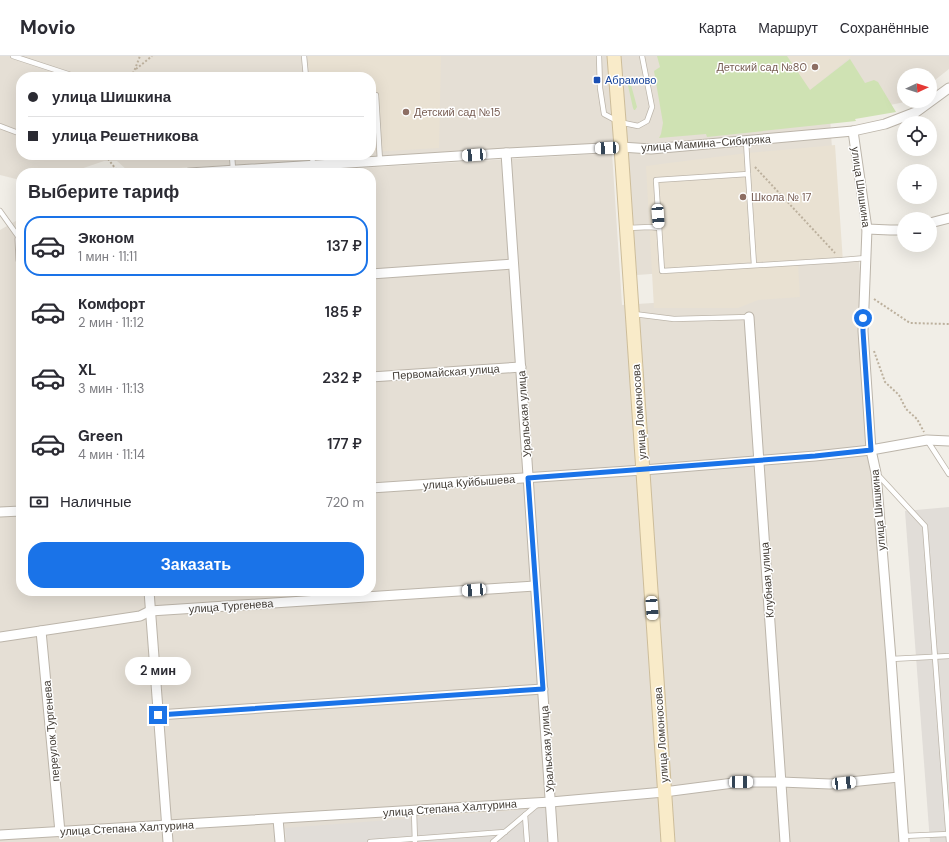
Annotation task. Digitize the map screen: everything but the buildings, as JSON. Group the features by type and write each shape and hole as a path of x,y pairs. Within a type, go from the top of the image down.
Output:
{"street":[{"name":"улица Ломоносова","path":"615,78 621,147 668,842"},
{"name":"улица Мамина-Сибиряка","path":"265,168 621,147 652,149 853,130 885,124 916,112 949,88"},
{"name":"улица Шишкина","path":"853,130 867,229 863,331 871,450 876,473 904,839"},
{"name":"Уральская улица","path":"506,153 553,842"},
{"path":"937,221 949,218"},
{"path":"867,229 897,230"},
{"path":"376,274 513,264"},
{"name":"Клубная улица","path":"750,317 758,460 785,842"},
{"name":"Первомайская улица","path":"376,377 521,367"},
{"name":"улица Куйбышева","path":"376,488 643,470 815,456 871,450 927,440 949,441"},
{"path":"0,512 16,511"},
{"name":"улица Тургенева","path":"0,637 140,616 150,611 535,586"},
{"path":"149,596 168,842"},
{"name":"переулок Тургенева","path":"41,631 60,832"},
{"path":"158,715 543,689"},
{"name":"улица Степана Халтурина","path":"0,835 540,803 664,792 741,782 830,784 899,777"},
{"path":"278,819 280,842"}],"lane":[{"path":"13,56 62,72"},
{"path":"304,56 306,72"},
{"path":"599,56 600,88 604,114 619,122 638,126 646,121 652,107 642,56"},
{"path":"376,95 380,161"},
{"path":"0,126 16,132"},
{"path":"746,141 754,265"},
{"path":"312,160 313,165"},
{"path":"748,174 656,180 662,271 866,258"},
{"path":"0,211 16,233"},
{"path":"626,228 659,228"},
{"path":"632,314 674,319 750,317"},
{"path":"927,440 949,474"},
{"path":"876,473 925,526 948,842"},
{"path":"891,660 949,656"},
{"path":"494,841 540,803"},
{"path":"414,811 415,840"},
{"path":"525,815 527,842"},
{"path":"370,842 415,840 446,836 505,832"},
{"path":"904,839 948,834"},
{"path":"446,836 447,842"}],"path":[{"path":"134,72 140,56"},
{"path":"135,69 152,56"},
{"path":"747,158 842,260"},
{"path":"109,160 115,168"},
{"path":"864,293 910,323 949,324"},
{"path":"872,347 885,382 899,395 906,410 917,419 925,433 927,440"}],"shaded area":[{"path":"0,56 949,56 949,69 937,78 937,68 897,68 897,104 830,117 839,260 859,260 900,842 549,842 285,828 286,842 0,842 0,230 16,221 16,596 376,596 376,168 362,168 612,153 622,305 777,295 775,265 637,275 626,142 376,157 376,72 16,72 16,160 317,160 180,168 125,168 117,161 104,161 84,168 16,168 16,179 0,175"},
{"name":"Детский сад №15","path":"308,56 441,56 439,148 376,152 376,72 309,72"},
{"name":"Детский сад №80","path":"785,56 852,56 810,90"},
{"name":"Школа № 17","path":"835,145 843,262 798,265 800,297 758,300 738,308 654,308 646,166 747,153"},
{"path":"949,507 949,842 930,842 905,511"},
{"path":"547,808 549,842 286,842 285,828"}],"green space":[{"path":"657,56 787,56 810,90 850,59 865,83 874,80 878,82 896,112 855,119 856,121 707,137 706,134 659,138 663,123 654,71 660,67"},
{"path":"627,81 630,81 637,107 635,110 633,108"}],"place":[{"name":"Детский сад №80","path":"815,67"},
{"name":"Абрамово","path":"597,80"},
{"name":"Детский сад №15","path":"406,112"},
{"name":"Школа № 17","path":"743,197"}],"route":[{"path":"158,715 543,689 528,478 815,456 871,450 863,318"}]}
